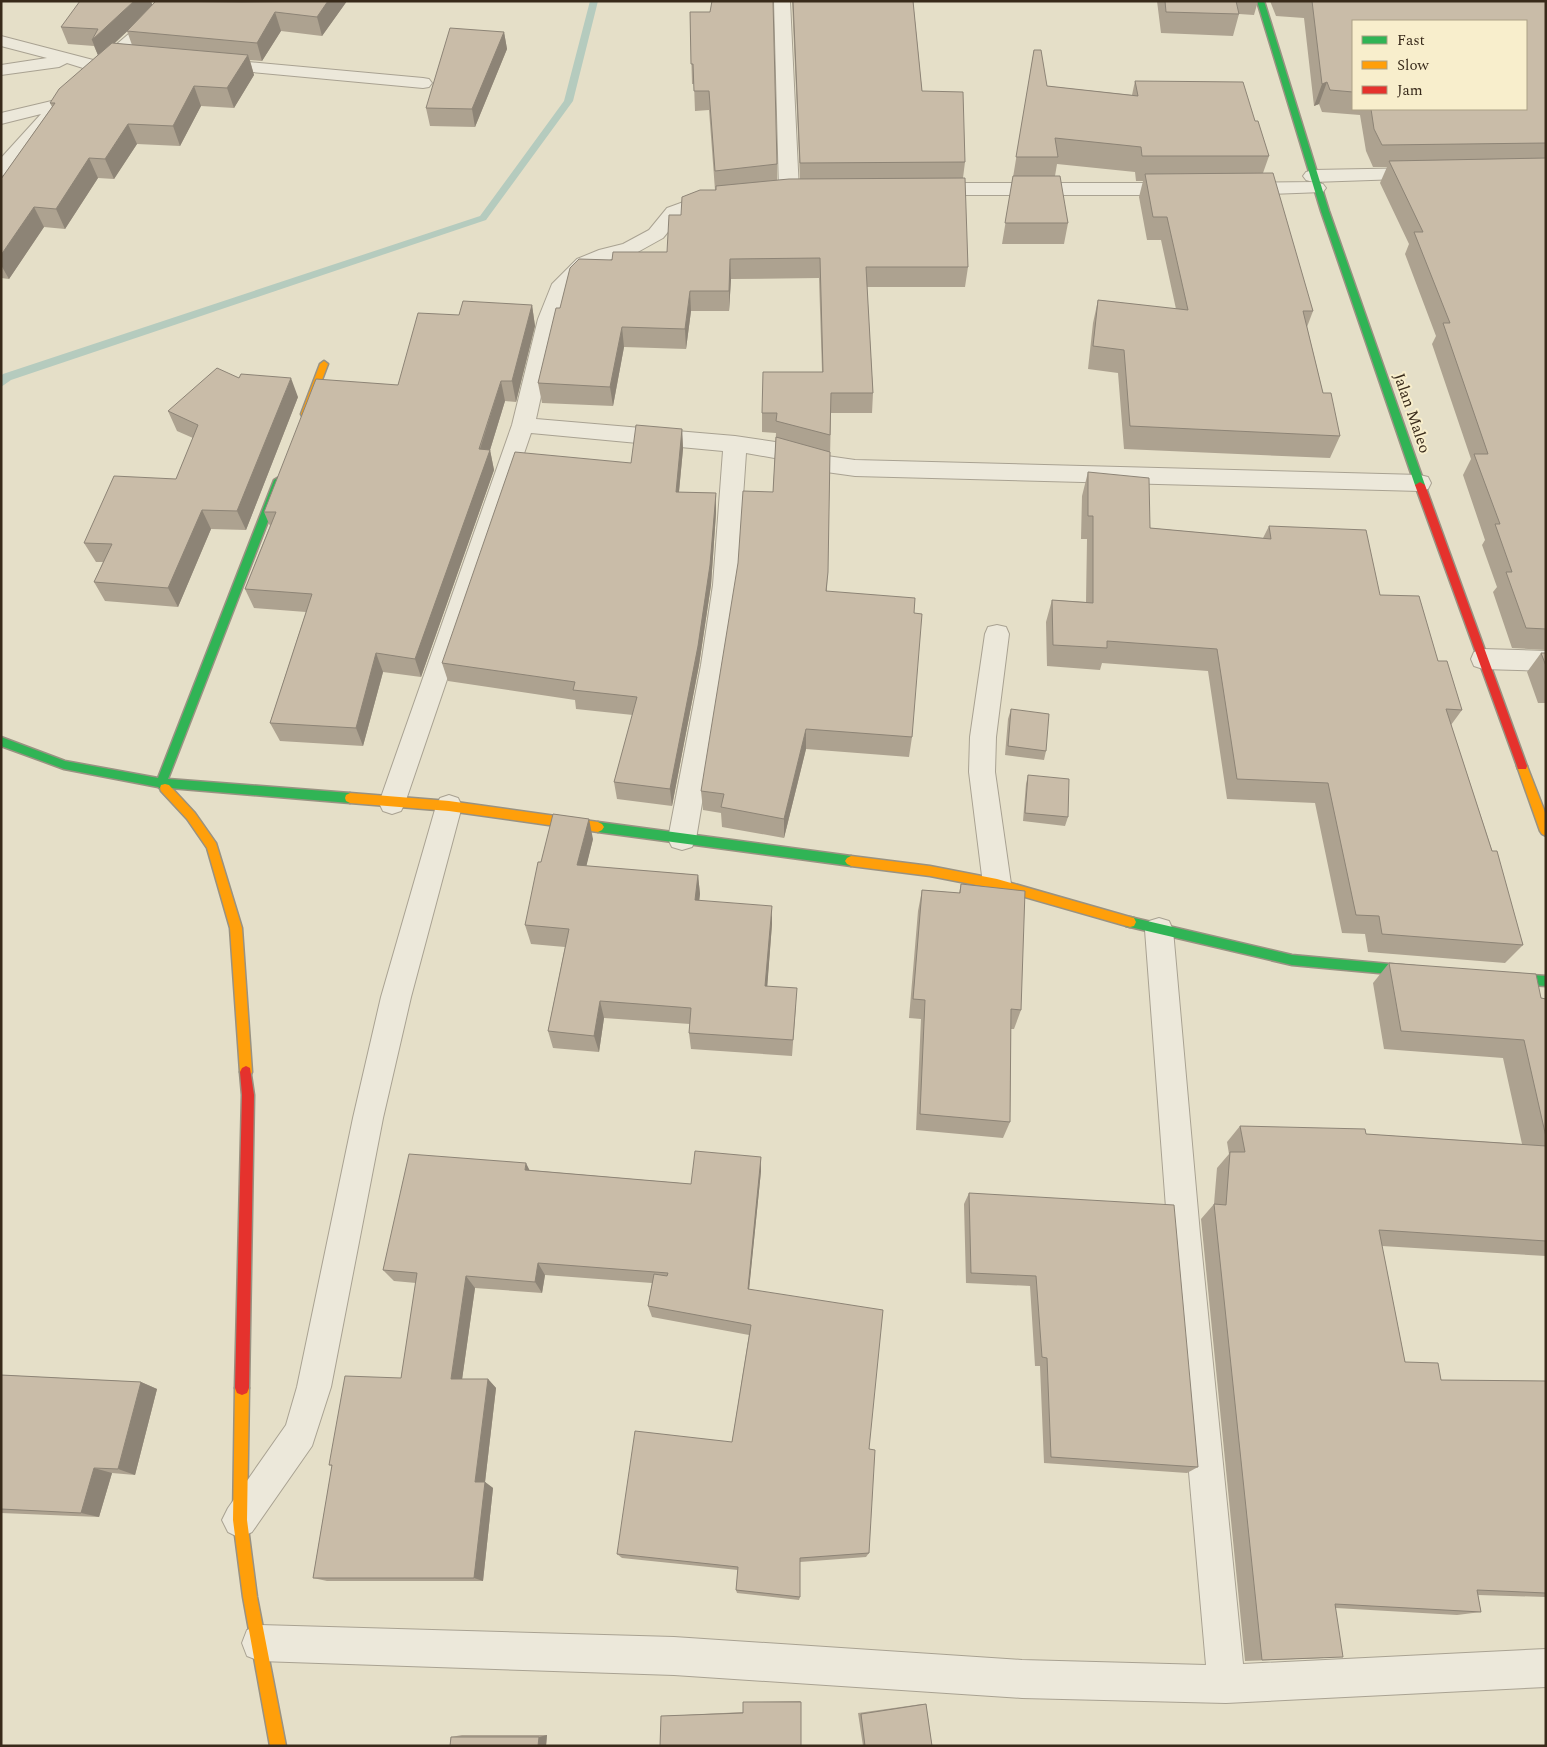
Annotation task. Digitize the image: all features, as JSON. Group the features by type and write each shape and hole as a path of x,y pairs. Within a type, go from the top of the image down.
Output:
{"street":[{"path":"87,79 152,23 171,1"},
{"path":"782,1 789,191"},
{"name":"Jalan Maleo","path":"1260,1 1315,182 1420,483 1546,832"},
{"path":"1,41 101,67"},
{"path":"115,55 135,57"},
{"path":"1,70 69,60"},
{"path":"194,62 423,83"},
{"path":"1,119 67,98 1,170"},
{"path":"908,189 1209,189 1439,174"},
{"path":"392,803 523,425 548,319 562,284 584,263 606,254 629,249 656,234 674,212 707,200 734,197"},
{"path":"299,428 324,364"},
{"path":"523,425 736,444 782,451 819,463 855,468 1420,483"},
{"path":"682,839 713,665 725,585 736,444"},
{"path":"161,783 282,473"},
{"path":"997,634 983,737 982,772 997,884"},
{"path":"1483,659 1546,661"},
{"path":"1,741 64,765 161,783 392,803 449,806 682,839 930,870 997,884 1159,930 1292,960 1438,974"},
{"path":"161,783 191,816 212,846 236,928 248,1095 240,1520 250,1597 278,1746"},
{"path":"240,1520 300,1434 311,1397 387,1034 449,806"},
{"path":"1159,930 1184,1234 1226,1684"},
{"path":"1487,977 1546,981"},
{"path":"260,1643 674,1656 1022,1679 1226,1684 1546,1668"}],"building":[{"path":"80,1 134,1 92,40 98,29 61,27"},
{"path":"156,1 328,1 317,17 275,12 257,43 127,31"},
{"path":"712,1 773,1 777,164 715,171 709,91 694,91 693,64 691,64 690,12 710,12"},
{"path":"793,1 913,1 922,91 963,92 965,162 800,163"},
{"path":"1165,1 1236,1 1239,14 1166,12"},
{"path":"1312,1 1546,1 1546,143 1382,145 1374,129 1371,110 1527,110 1527,20 1352,20 1352,92 1330,90 1327,82 1322,84"},
{"path":"450,28 504,32 472,109 426,108"},
{"path":"112,43 248,55 227,88 194,86 173,126 128,124 105,159 89,158 56,209 34,207 1,255 1,179 55,103 50,103 59,89"},
{"path":"1034,50 1041,50 1047,86 1138,96 1135,81 1243,82 1255,121 1258,121 1269,156 1142,156 1141,147 1055,138 1058,157 1016,157"},
{"path":"1546,158 1546,629 1526,628 1506,572 1512,572 1495,524 1500,524 1474,454 1488,454 1443,323 1450,323 1414,232 1423,232 1389,161"},
{"path":"1273,173 1313,311 1303,311 1323,393 1331,393 1340,436 1130,426 1124,350 1093,346 1098,300 1188,310 1167,217 1153,217 1145,174"},
{"path":"1013,176 1060,176 1068,223 1005,223"},
{"path":"965,178 968,267 866,267 873,393 831,393 830,435 776,421 777,413 762,413 763,372 823,372 820,258 730,259 729,291 690,291 685,329 622,327 610,387 538,383 556,308 560,308 570,268 579,259 612,260 613,252 667,252 669,215 681,215 682,197 700,190 716,190 716,186 789,179"},
{"path":"463,301 532,305 512,381 501,381 479,449 490,450 415,659 376,653 356,728 270,723 312,594 245,589 276,512 264,512 316,379 398,385 418,313 459,315"},
{"path":"217,368 239,378 241,374 291,378 237,511 202,510 168,588 94,582 112,544 84,543 114,476 176,479 198,425 168,411"},
{"path":"636,425 682,429 676,492 716,493 710,565 698,646 670,789 614,782 637,697 573,690 575,682 442,663 515,452 631,463"},
{"path":"776,437 830,452 826,591 915,598 914,613 922,614 912,737 806,729 784,819 721,807 724,794 701,791 738,563 743,491 773,492"},
{"path":"1088,472 1149,478 1150,528 1271,539 1269,526 1366,530 1380,595 1419,596 1438,661 1447,661 1462,710 1446,709 1492,851 1497,851 1523,945 1382,934 1379,916 1356,915 1328,783 1237,779 1217,649 1107,641 1107,648 1053,645 1052,600 1093,603 1093,516 1088,516"},
{"path":"1541,653 1546,653 1546,666"},
{"path":"1011,709 1049,714 1046,751 1008,746"},
{"path":"1028,775 1069,779 1068,817 1025,813"},
{"path":"553,814 589,819 577,865 698,875 695,900 772,906 765,986 797,988 793,1040 689,1033 691,1008 600,1001 594,1036 548,1031 569,929 525,925 538,862 541,862"},
{"path":"961,884 1025,891 1021,1010 1011,1009 1010,1122 920,1114 925,1000 913,999 922,890 960,893"},
{"path":"1389,963 1536,974 1541,998 1546,999 1546,1137 1524,1040 1401,1031"},
{"path":"1240,1126 1365,1129 1366,1134 1546,1146 1546,1241 1379,1230 1405,1362 1438,1363 1441,1380 1546,1381 1546,1593 1477,1590 1481,1612 1335,1604 1343,1657 1262,1660 1214,1204 1226,1205 1230,1152 1245,1152"},
{"path":"695,1151 761,1157 748,1289 883,1310 869,1449 875,1450 869,1553 800,1558 800,1597 736,1590 738,1567 617,1554 635,1431 732,1442 751,1325 648,1306 654,1274 667,1276 668,1273 538,1263 535,1282 466,1276 451,1379 488,1379 475,1482 485,1482 474,1578 313,1578 332,1465 329,1465 345,1376 401,1378 417,1273 383,1270 409,1154 526,1163 525,1170 691,1184"},
{"path":"969,1193 1174,1205 1198,1467 1051,1457 1047,1358 1042,1357 1036,1276 971,1273"},
{"path":"1,1375 141,1382 118,1469 94,1468 81,1513 1,1509"},
{"path":"743,1702 801,1702 801,1746 660,1746 661,1716 743,1713"},
{"path":"926,1704 932,1746 865,1746 861,1714"},
{"path":"451,1737 539,1737 538,1746 450,1746"}],"waterway":[{"path":"1,383 7,377 483,218 568,101 594,1"}],"traffic: fast":[{"path":"1260,1 1325,211 1420,485"},
{"path":"165,788 161,783 279,480"},
{"path":"1,741 64,765 161,783 350,798"},
{"path":"598,827 851,861"},
{"path":"1130,922 1292,960 1422,972"},
{"path":"1499,978 1546,981"}],"traffic: slow":[{"path":"305,414 324,364"},
{"path":"1522,766 1546,831"},
{"path":"165,788 191,816 212,846 236,928 246,1072"},
{"path":"350,798 449,806 598,827"},
{"path":"851,861 930,871 997,884 1130,922"},
{"path":"242,1388 240,1520 250,1597 278,1746"}],"traffic: jam":[{"path":"1420,485 1522,766"},
{"path":"242,1388 248,1095 246,1072"}]}
